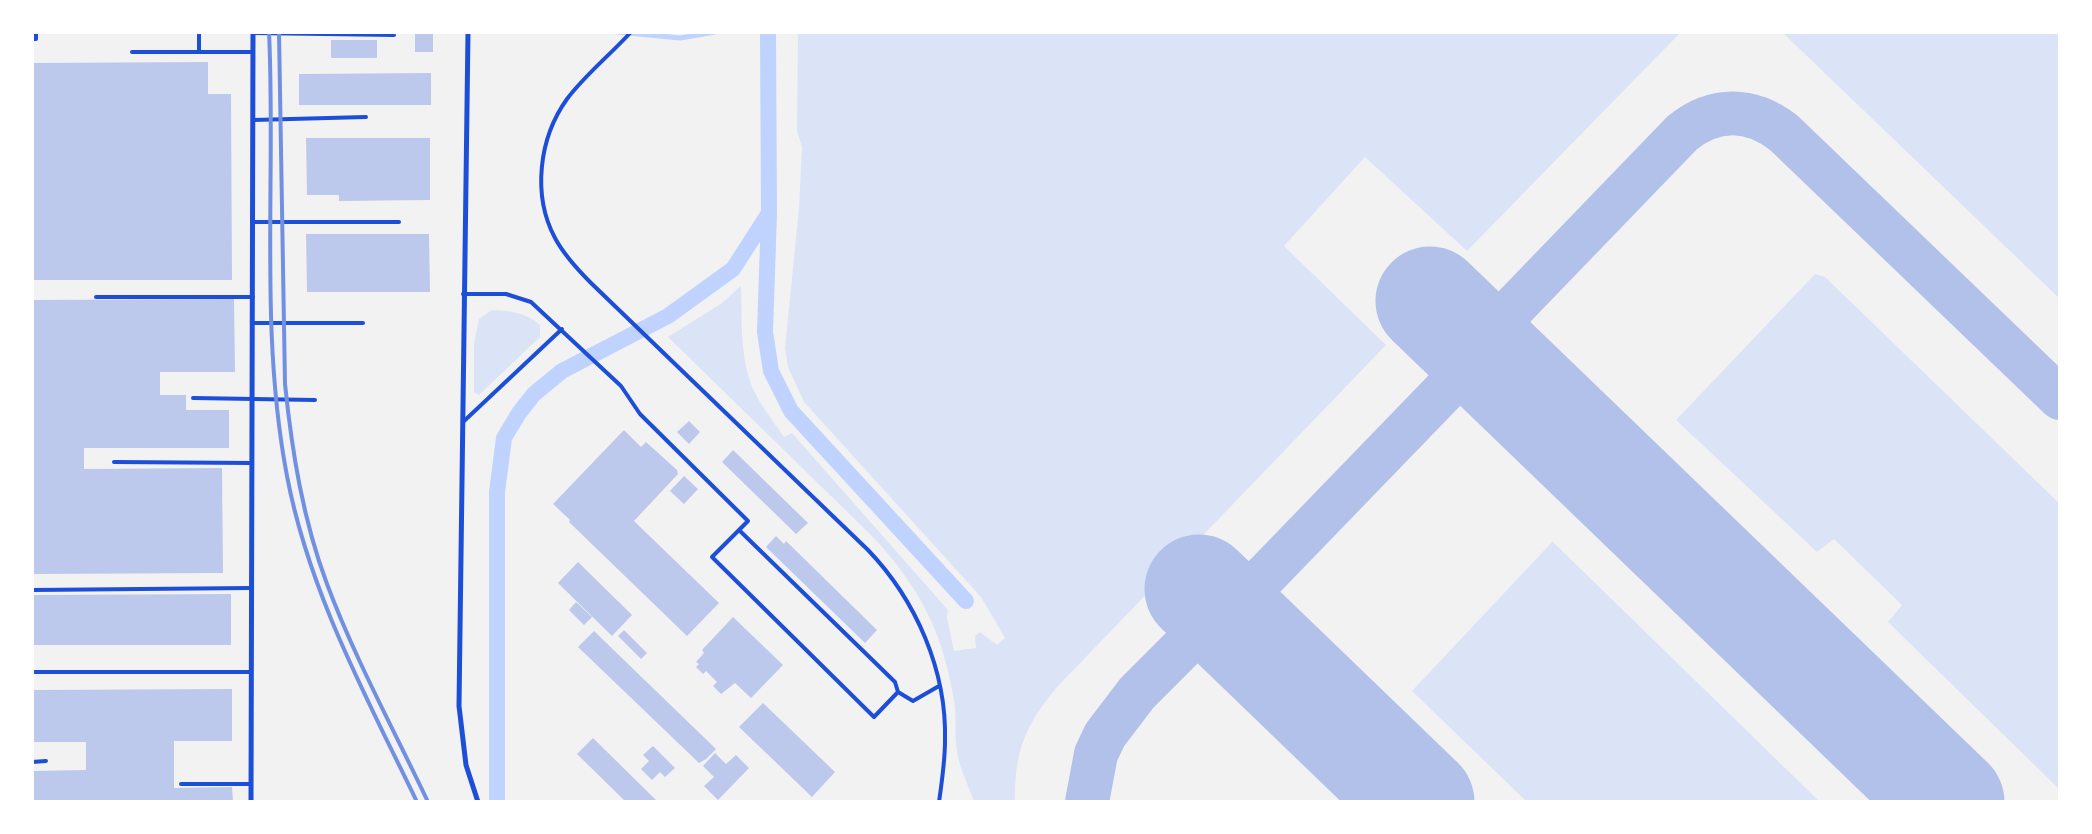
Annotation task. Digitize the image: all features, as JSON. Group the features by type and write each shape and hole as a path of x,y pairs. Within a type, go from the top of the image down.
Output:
{"street":[{"path":"468,32 461,423 459,706 465,758 478,802"},
{"path":"251,802 253,33"}],"lane":[{"path":"32,39 36,39 36,32"},
{"path":"199,32 199,52"},
{"path":"631,32 580,84 560,110 547,139 541,173 544,205 554,237 575,266 882,564 894,580 915,613 939,686 946,740 939,802"},
{"path":"253,33 394,35"},
{"path":"132,52 253,52"},
{"path":"253,120 366,117"},
{"path":"253,222 399,222"},
{"path":"463,294 506,294 519,297 531,302 562,329 621,386 640,414 748,521 712,557 874,717 898,692"},
{"path":"96,296 253,297"},
{"path":"252,323 363,323"},
{"path":"461,423 562,329"},
{"path":"193,398 314,400"},
{"path":"114,462 252,464"},
{"path":"739,530 895,682 898,692 913,701 939,686"},
{"path":"32,590 251,588"},
{"path":"32,672 251,672"},
{"path":"32,762 46,762"},
{"path":"181,784 251,784"}],"shaded area":[{"path":"798,32 1680,33 1467,251 1365,157 1284,246 1386,345 1058,686 1038,713 1024,739 1017,768 1015,802 974,801 958,757 954,701 943,654 928,614 905,576 875,539 668,337 722,303 741,286 743,344 749,378 760,401 784,437 792,433 948,610 947,617 954,651 976,648 975,636 980,632 997,645 1005,638 981,597 804,402 788,367 785,348 799,208 802,147 797,131"},
{"path":"1783,33 2059,33 2059,298"},
{"path":"1815,274 1825,277 2059,503 2059,789 1888,622 1902,605 1834,539 1817,552 1676,420"},
{"path":"492,310 524,315 535,321 540,325 540,337 479,395 474,392 474,343 479,319"},
{"path":"1553,541 1819,801 1526,801 1412,691"}],"building":[{"path":"415,32 433,32 433,52 415,52"},
{"path":"331,40 377,40 377,58 331,58"},
{"path":"208,62 208,94 231,94 232,280 32,280 32,63"},
{"path":"431,73 431,105 299,105 299,74"},
{"path":"306,138 430,138 430,200 339,201 339,195 307,195"},
{"path":"306,234 429,234 430,292 307,292"},
{"path":"234,299 235,372 160,372 160,395 186,395 186,410 229,410 229,448 84,448 84,469 222,468 223,573 32,574 32,300"},
{"path":"689,421 700,432 689,444 677,432"},
{"path":"624,430 641,447 646,442 677,470 678,474 634,521 719,603 687,636 569,522 570,520 553,504"},
{"path":"733,450 808,523 796,534 722,462"},
{"path":"684,476 698,489 684,504 670,491"},
{"path":"776,536 784,544 786,541 877,630 865,643 766,547"},
{"path":"578,562 632,615 612,636 558,583"},
{"path":"231,594 231,645 32,645 32,595"},
{"path":"576,602 592,617 584,625 569,610"},
{"path":"733,617 783,665 751,698 735,683 721,694 713,686 717,682 706,671 703,674 696,667 699,664 696,662 704,653 702,650"},
{"path":"624,630 647,653 641,659 618,636"},
{"path":"594,631 716,749 706,759 699,763 578,647"},
{"path":"232,689 232,741 174,741 174,788 232,787 233,802 32,802 32,771 86,770 86,742 32,742 32,690"},
{"path":"763,703 835,772 812,797 739,727"},
{"path":"593,738 658,802 626,802 577,754"},
{"path":"653,746 675,768 665,777 660,772 652,780 641,769 649,761 643,755"},
{"path":"715,753 726,764 736,755 749,768 718,800 704,786 714,777 703,766"}],"waterway":[{"path":"618,32 680,38 715,32"},
{"path":"768,32 769,213 765,332 771,371 791,411 966,601"},
{"path":"497,802 497,492 504,438 519,413 534,394 562,371 668,316 733,269 769,213"}],"taxiway":[{"path":"1087,802 1096,754 1105,735 1137,693 1184,646 1265,576 1444,391 1515,306 1682,133 1694,124 1707,118 1733,113 1746,115 1759,118 1784,133 2060,398"}],"runway":[{"path":"1430,301 1950,802"},
{"path":"1199,589 1420,802"}],"railway":[{"path":"269,32 271,87 270,254 273,366 278,421 287,476 309,561 324,602 359,683 417,802"},
{"path":"279,32 285,384 300,486 311,535 338,612 362,667 428,802"}]}
